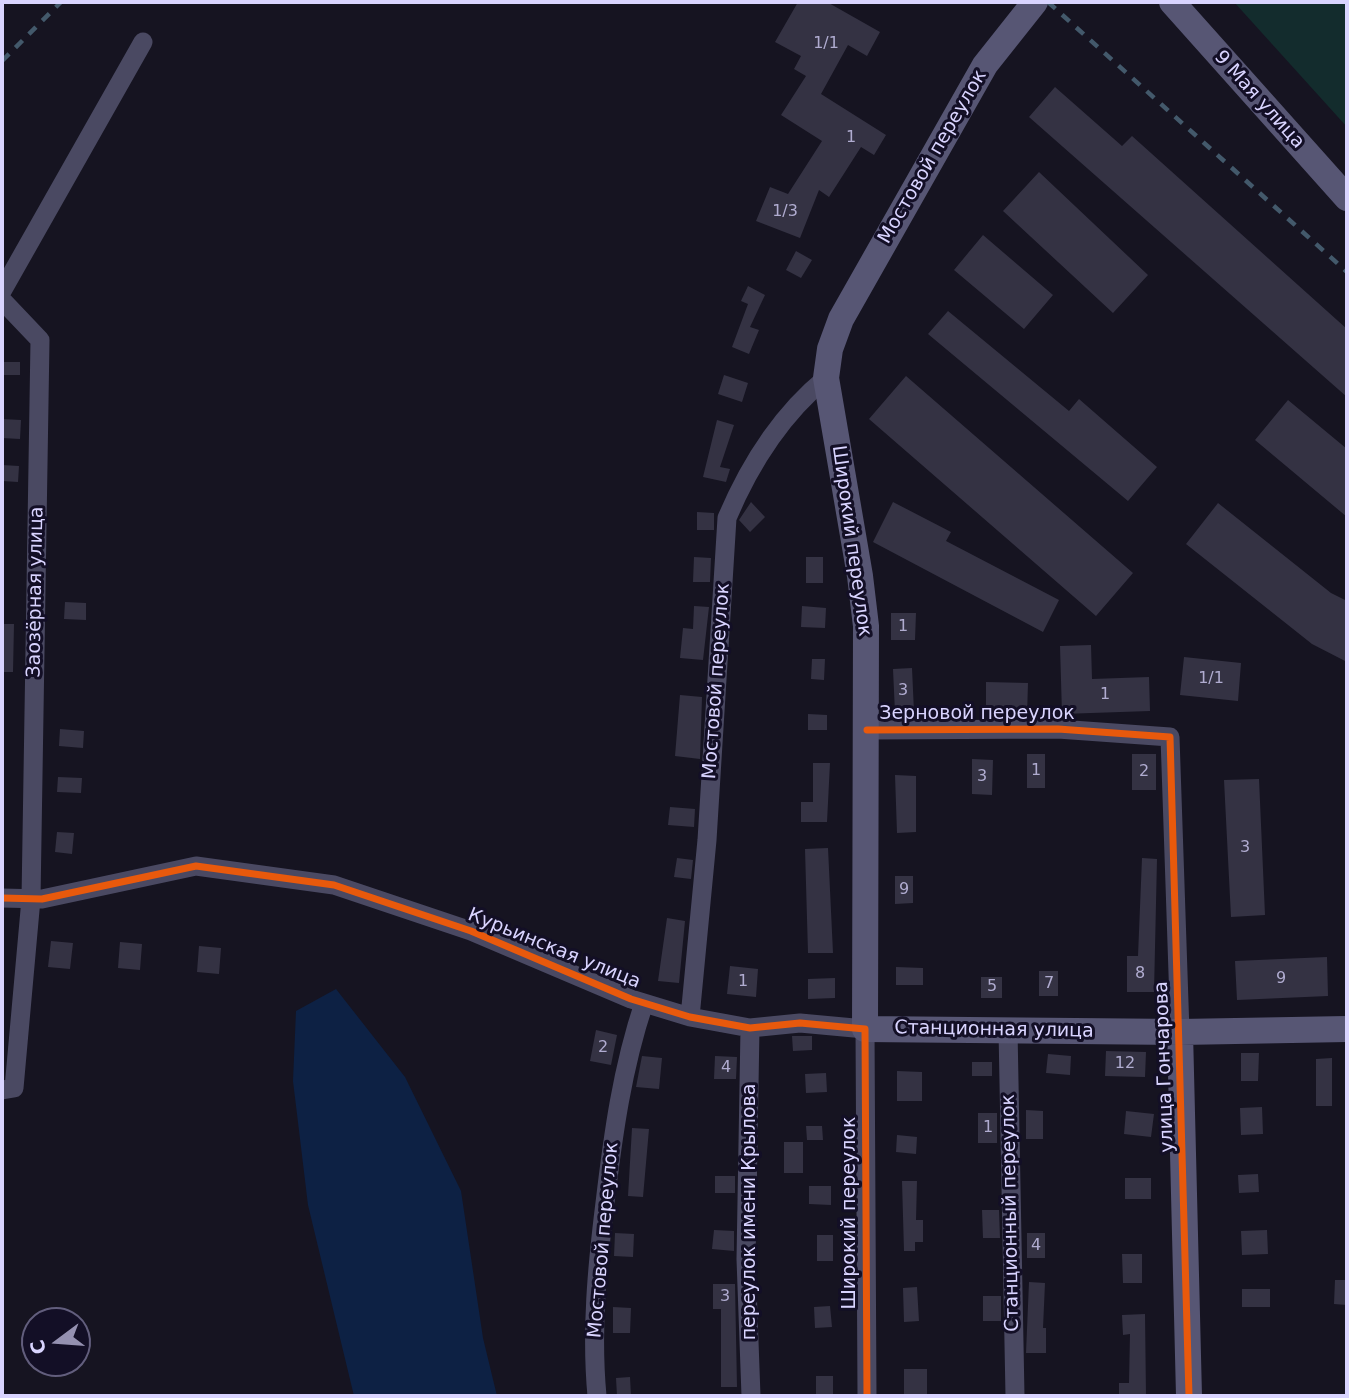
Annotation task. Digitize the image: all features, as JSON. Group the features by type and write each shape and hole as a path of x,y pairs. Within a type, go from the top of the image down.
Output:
{"main road":[{"name":"Мостовой переулок","path":"841,319 985,65 1035,2"},
{"name":"9 Мая улица","path":"1172,2 1347,198"},
{"name":"Широкий переулок","path":"841,319 830,349 826,378 866,626 865,1029"},
{"name":"Станционная улица","path":"865,1029 1180,1032 1347,1029"},
{"name":"улица Гончарова","path":"1180,1032 1189,1396"}],"street":[{"path":"2,291 143,42"},
{"name":"Заозёрная улица","path":"2,300 40,340 31,899 14,1088 2,1090"},
{"name":"Мостовой переулок","path":"690,1017 707,840 727,518 743,482 799,400 826,378"},
{"name":"Зерновой переулок","path":"867,730 1058,729 1170,737"},
{"name":"улица Гончарова","path":"1170,737 1180,1032"},
{"name":"Курьинская улица","path":"2,898 31,899 196,866 334,885 471,931 644,1003"},
{"name":"Мостовой переулок","path":"597,1396 594,1363 597,1268 610,1157 630,1043 644,1003"},
{"name":"Станционная улица","path":"644,1003 690,1017 750,1028 800,1023 865,1029"},
{"name":"переулок имени Крылова","path":"750,1028 746,1259 751,1396"},
{"name":"Широкий переулок","path":"865,1029 867,1396"},
{"name":"Станционный переулок","path":"1008,1030 1015,1396"}],"green space":[{"path":"1234,2 1347,2 1347,127"}],"water":[{"path":"336,989 405,1077 461,1191 483,1338 497,1396 354,1396 308,1205 293,1081 296,1011"}],"building":[{"path":"798,2 827,2 880,32 867,56 848,45 821,94 886,135 874,155 861,147 829,197 819,190 800,238 756,221 770,187 788,194 822,141 781,115 806,76 794,69 801,56 775,42"},
{"path":"1055,87 1122,146 1132,136 1347,329 1347,397 1029,117"},
{"path":"1039,172 1148,275 1113,313 1003,211"},
{"path":"983,235 1053,295 1024,329 954,270"},
{"path":"796,251 812,260 801,278 786,270"},
{"path":"748,286 765,295 750,327 759,330 749,354 732,347 748,304 741,301"},
{"path":"948,311 1069,411 1079,399 1157,467 1128,501 928,334"},
{"path":"2,362 20,362 20,375 2,375"},
{"path":"724,375 748,383 742,402 718,394"},
{"path":"906,376 1133,573 1096,616 869,419"},
{"path":"1288,400 1347,449 1347,517 1255,440"},
{"path":"2,419 21,420 20,439 2,438"},
{"path":"717,420 734,425 720,467 730,469 726,482 703,477"},
{"path":"2,465 19,466 18,482 2,481"},
{"path":"751,502 765,517 750,532 739,520"},
{"path":"893,502 951,532 946,541 1059,600 1043,632 873,542"},
{"path":"1218,503 1331,593 1347,601 1347,662 1312,644 1186,544"},
{"path":"697,512 714,513 714,530 697,530"},
{"path":"694,557 711,558 710,582 693,582"},
{"path":"806,557 823,557 823,583 806,583"},
{"path":"65,602 86,603 86,620 64,619"},
{"path":"694,606 709,607 703,660 680,658 683,628 693,629"},
{"path":"802,606 826,608 825,628 801,627"},
{"path":"891,613 916,613 915,640 891,640"},
{"path":"2,624 14,624 13,672 2,672"},
{"path":"1091,645 1092,679 1149,677 1150,711 1062,714 1060,646"},
{"path":"1184,657 1241,663 1238,701 1180,695"},
{"path":"812,659 825,659 824,680 811,679"},
{"path":"912,668 914,712 895,713 893,669"},
{"path":"986,682 1028,683 1027,716 986,715"},
{"path":"680,695 702,697 700,759 675,756"},
{"path":"808,714 827,715 827,730 808,730"},
{"path":"60,729 84,731 83,748 59,746"},
{"path":"1027,754 1045,754 1045,788 1027,788"},
{"path":"1132,754 1156,754 1156,790 1132,790"},
{"path":"972,759 993,760 992,795 972,794"},
{"path":"813,763 830,763 827,822 801,822 801,802 813,802"},
{"path":"895,775 916,776 916,832 897,833"},
{"path":"58,777 82,778 81,793 57,792"},
{"path":"1259,779 1265,915 1231,917 1224,780"},
{"path":"670,807 695,809 694,827 668,825"},
{"path":"57,832 74,833 72,854 55,852"},
{"path":"828,848 833,953 808,953 805,849"},
{"path":"677,858 693,860 691,879 674,877"},
{"path":"1142,858 1157,859 1154,992 1127,992 1127,956 1138,956"},
{"path":"895,876 913,876 913,903 895,904"},
{"path":"667,918 685,921 679,983 658,981"},
{"path":"51,941 73,943 70,969 48,967"},
{"path":"120,942 142,944 140,970 118,968"},
{"path":"199,946 221,948 219,974 197,972"},
{"path":"1327,957 1328,996 1237,1000 1235,961"},
{"path":"730,966 758,969 756,997 727,994"},
{"path":"896,967 923,968 923,985 896,985"},
{"path":"1039,971 1058,971 1058,996 1039,996"},
{"path":"981,977 1002,977 1002,998 981,998"},
{"path":"835,978 835,998 808,999 808,979"},
{"path":"596,1030 617,1035 611,1065 590,1061"},
{"path":"792,1036 812,1036 812,1050 793,1051"},
{"path":"1106,1051 1146,1052 1145,1077 1105,1076"},
{"path":"1241,1053 1259,1053 1258,1081 1241,1081"},
{"path":"1048,1054 1071,1056 1070,1075 1046,1073"},
{"path":"642,1056 662,1058 659,1089 636,1087"},
{"path":"715,1056 737,1057 736,1079 714,1079"},
{"path":"1332,1058 1332,1106 1316,1106 1316,1059"},
{"path":"972,1062 992,1062 992,1076 972,1076"},
{"path":"897,1071 922,1072 922,1101 897,1101"},
{"path":"826,1073 827,1092 806,1093 805,1074"},
{"path":"1262,1107 1263,1134 1241,1135 1240,1108"},
{"path":"1026,1110 1043,1111 1043,1139 1026,1139"},
{"path":"1126,1111 1154,1114 1151,1137 1124,1134"},
{"path":"978,1113 997,1113 997,1143 978,1143"},
{"path":"806,1126 822,1126 823,1140 807,1140"},
{"path":"632,1128 649,1129 643,1197 628,1196"},
{"path":"897,1135 917,1137 916,1154 896,1152"},
{"path":"784,1142 803,1142 803,1173 784,1173"},
{"path":"1258,1174 1259,1192 1239,1193 1238,1175"},
{"path":"715,1176 735,1176 735,1193 715,1193"},
{"path":"1125,1178 1151,1178 1151,1199 1125,1199"},
{"path":"902,1181 917,1181 916,1220 923,1220 923,1242 915,1242 915,1251 904,1251"},
{"path":"809,1186 831,1186 831,1205 809,1204"},
{"path":"982,1210 999,1210 1000,1238 983,1238"},
{"path":"714,1230 734,1231 734,1251 712,1249"},
{"path":"1267,1230 1268,1254 1242,1255 1241,1231"},
{"path":"615,1233 634,1234 633,1257 614,1256"},
{"path":"1027,1233 1045,1233 1045,1258 1027,1258"},
{"path":"817,1235 833,1235 833,1261 817,1261"},
{"path":"1122,1254 1142,1254 1142,1283 1123,1283"},
{"path":"1335,1280 1347,1280 1347,1305 1334,1304"},
{"path":"1029,1282 1045,1283 1043,1328 1046,1328 1046,1353 1026,1353"},
{"path":"713,1284 735,1284 737,1387 721,1387 721,1309 713,1309"},
{"path":"917,1287 919,1321 904,1322 903,1288"},
{"path":"1242,1289 1270,1289 1270,1307 1242,1307"},
{"path":"983,1296 1001,1296 1001,1321 983,1321"},
{"path":"830,1306 832,1327 815,1328 814,1307"},
{"path":"613,1307 631,1308 630,1333 613,1333"},
{"path":"1145,1314 1146,1396 1119,1396 1119,1383 1129,1383 1130,1334 1123,1335 1122,1315"},
{"path":"904,1369 927,1369 927,1396 904,1396"},
{"path":"816,1376 833,1376 833,1396 816,1396"},
{"path":"630,1377 631,1396 617,1396 616,1378"}],"railway":[{"path":"2,61 61,2"},
{"path":"1048,2 1347,272"}],"cycle path":[{"path":"867,730 1058,729 1170,737 1189,1396"},
{"path":"2,898 42,899 196,866 334,885 471,931 631,999 690,1017 750,1028 800,1023 865,1029 867,1396"}]}
